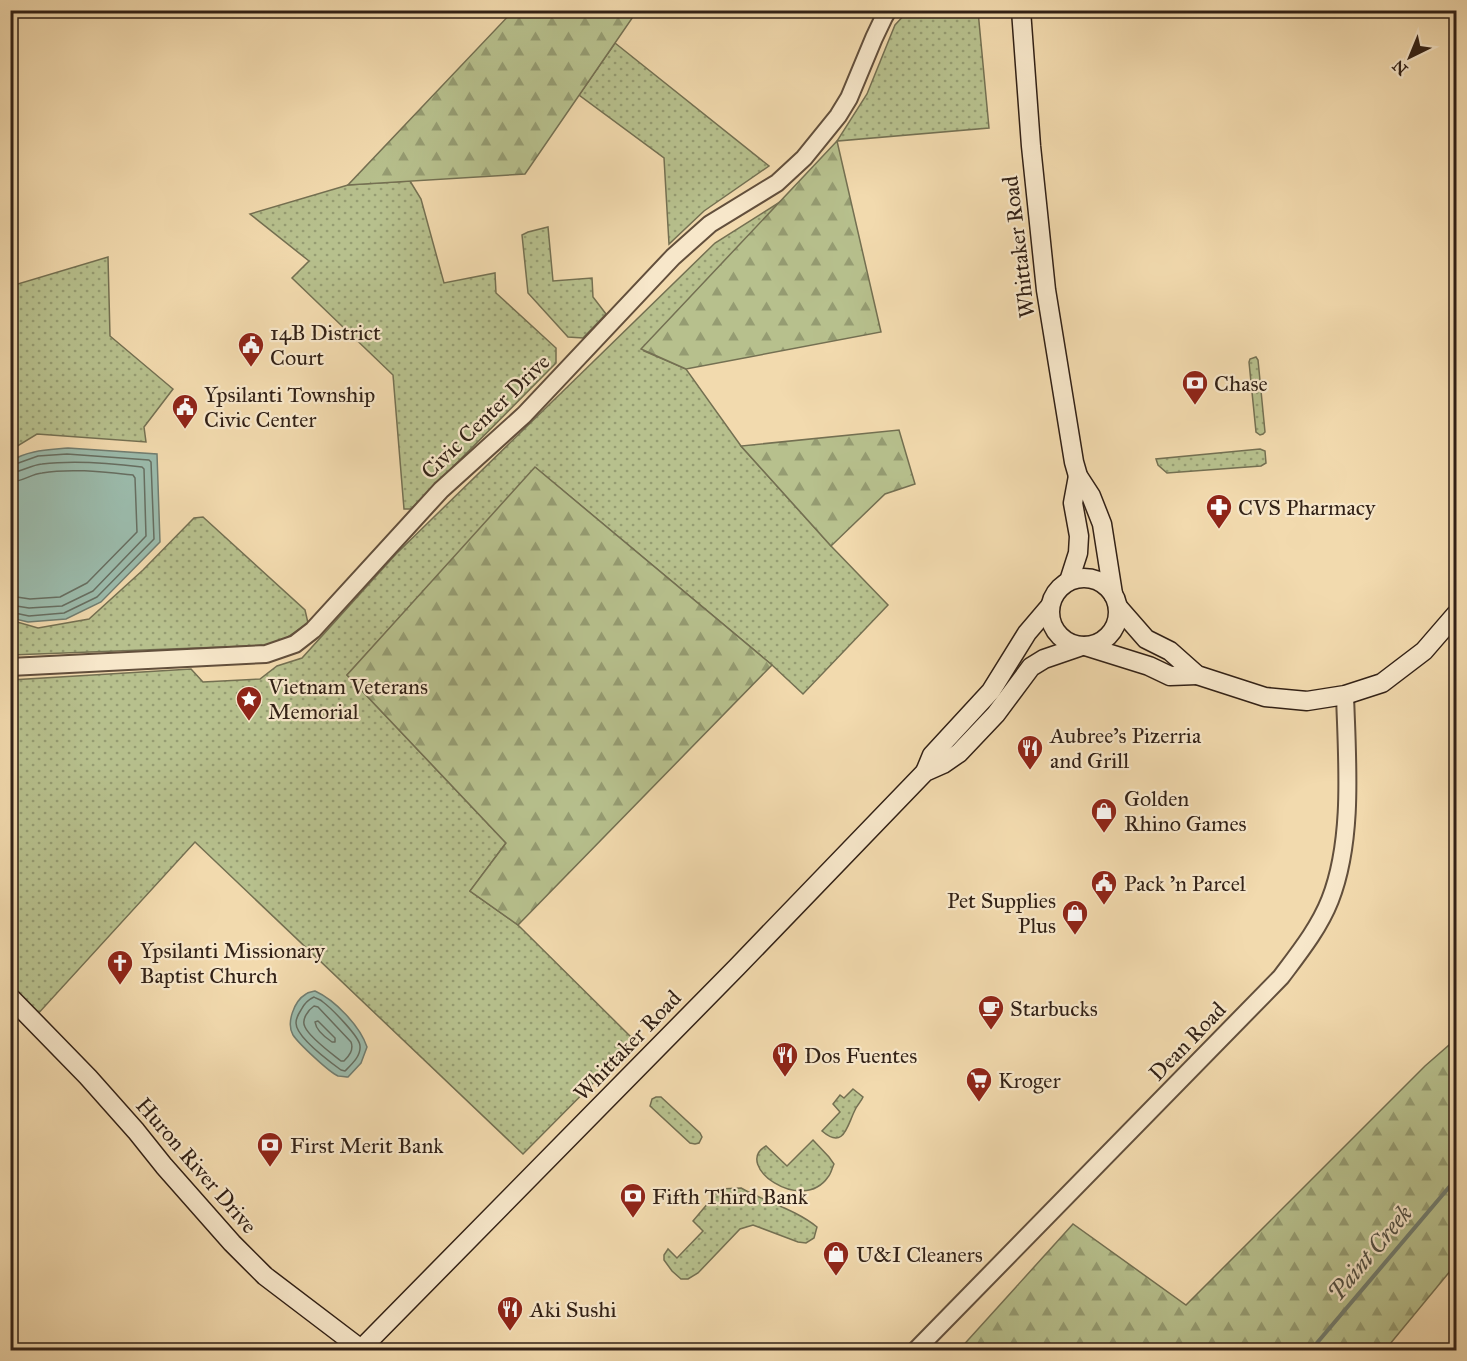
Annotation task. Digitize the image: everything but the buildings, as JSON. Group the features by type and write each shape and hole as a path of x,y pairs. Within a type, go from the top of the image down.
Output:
{"main road":[{"name":"Whittaker Road","path":"1021,10 1031,146 1046,290 1067,423 1078,476 1091,496 1102,524 1116,600"},
{"name":"Whittaker Road","path":"1070,581 1078,553 1079,536 1073,502 1078,476"},
{"path":"1197,675 1170,651 1146,639 1101,582 1088,578 1076,579 1056,592 1050,606 1052,624 1062,638 1149,666 1170,676 1197,675 1265,697 1307,701 1345,695 1382,683 1424,651 1456,614"},
{"path":"1082,646 1097,645 1110,635 1117,622 1116,600"},
{"name":"Whittaker Road","path":"361,1350 925,772 932,755 991,691 1027,633 1050,606"},
{"name":"Whittaker Road","path":"925,772 959,753 996,714 1031,667 1049,657 1082,646"},
{"name":"Huron River Drive","path":"10,997 88,1077 232,1244 265,1276 361,1350"}],"street":[{"name":"Civic Center Drive","path":"10,667 266,654 295,644 313,630 441,490 524,415 673,256 710,224 777,183 804,158 838,116 849,98 888,10"},
{"name":"Dean Road","path":"915,1350 1281,977 1307,942 1330,901 1343,859 1347,787 1345,695"}],"green space":[{"path":"514,10 637,11 525,174 348,185"},
{"path":"909,10 978,11 989,128 837,141 867,94 895,25"},
{"path":"615,43 769,166 704,211 669,244 664,158 579,95"},
{"path":"837,141 881,332 686,369 641,349"},
{"path":"410,181 421,199 444,283 495,273 496,293 556,348 556,363 411,509 404,509 393,375 292,278 309,261 250,214 348,185"},
{"path":"780,202 644,351 686,369 741,446 831,546 888,605 803,694 772,665 536,468 347,675 506,843 470,891 518,925 635,1041 523,1154 195,842 36,1016 11,989 11,680 191,669 203,682 260,679 277,666 302,658 396,554 715,243"},
{"path":"548,227 553,281 592,278 593,297 606,314 583,338 568,337 528,293 522,235"},
{"path":"108,257 110,336 173,389 144,427 146,442 37,434 11,450 11,286"},
{"path":"1256,357 1265,432 1260,435 1256,432 1249,362 1250,359"},
{"path":"899,430 915,484 885,494 831,546 741,446"},
{"path":"1260,449 1265,451 1266,463 1261,466 1167,473 1158,465 1156,459"},
{"path":"535,467 772,665 518,925 470,891 506,843 347,675"},
{"path":"203,517 305,610 308,623 276,645 11,655 10,620 38,628 89,619 143,570 194,518"},
{"path":"1456,1039 1456,1264 1385,1350 959,1350 1073,1224 1186,1305 1425,1066"},
{"path":"853,1089 863,1097 847,1129 840,1137 829,1136 822,1131 840,1112 833,1104 840,1095 844,1098"},
{"path":"661,1097 700,1133 702,1137 699,1143 690,1143 650,1106 652,1099"},
{"path":"813,1140 834,1164 829,1176 816,1187 803,1191 788,1189 774,1183 764,1174 758,1164 758,1154 766,1146 787,1166"},
{"path":"741,1188 790,1210 817,1227 814,1238 806,1243 753,1225 740,1229 698,1273 688,1279 681,1279 664,1260 664,1255 668,1249 677,1258 703,1231 693,1221 720,1189"}],"water":[{"path":"68,448 157,454 160,542 101,602 66,619 28,622 11,618 11,461 31,453"},
{"path":"315,991 346,1014 364,1039 367,1047 361,1063 348,1077 338,1076 328,1069 301,1045 291,1030 292,1013 298,1002 307,993"}],"waterway":[{"name":"Paint Creek","path":"1311,1350 1456,1179"}],"place":[{"name":"14B District Court","path":"251,368"},
{"name":"Chase","path":"1195,406"},
{"name":"Ypsilanti Township Civic Center","path":"185,430"},
{"name":"CVS Pharmacy","path":"1219,530"},
{"name":"Vietnam Veterans Memorial","path":"249,722"},
{"name":"Aubree's Pizerria and Grill","path":"1030,771"},
{"name":"Golden Rhino Games","path":"1104,834"},
{"name":"Pack 'n Parcel","path":"1104,906"},
{"name":"Pet Supplies Plus","path":"1075,936"},
{"name":"Ypsilanti Missionary Baptist Church","path":"120,986"},
{"name":"Starbucks","path":"991,1031"},
{"name":"Dos Fuentes","path":"785,1078"},
{"name":"Kroger","path":"979,1103"},
{"name":"First Merit Bank","path":"270,1168"},
{"name":"Fifth Third Bank","path":"633,1219"},
{"name":"U&I Cleaners","path":"836,1277"},
{"name":"Aki Sushi","path":"510,1332"}]}
